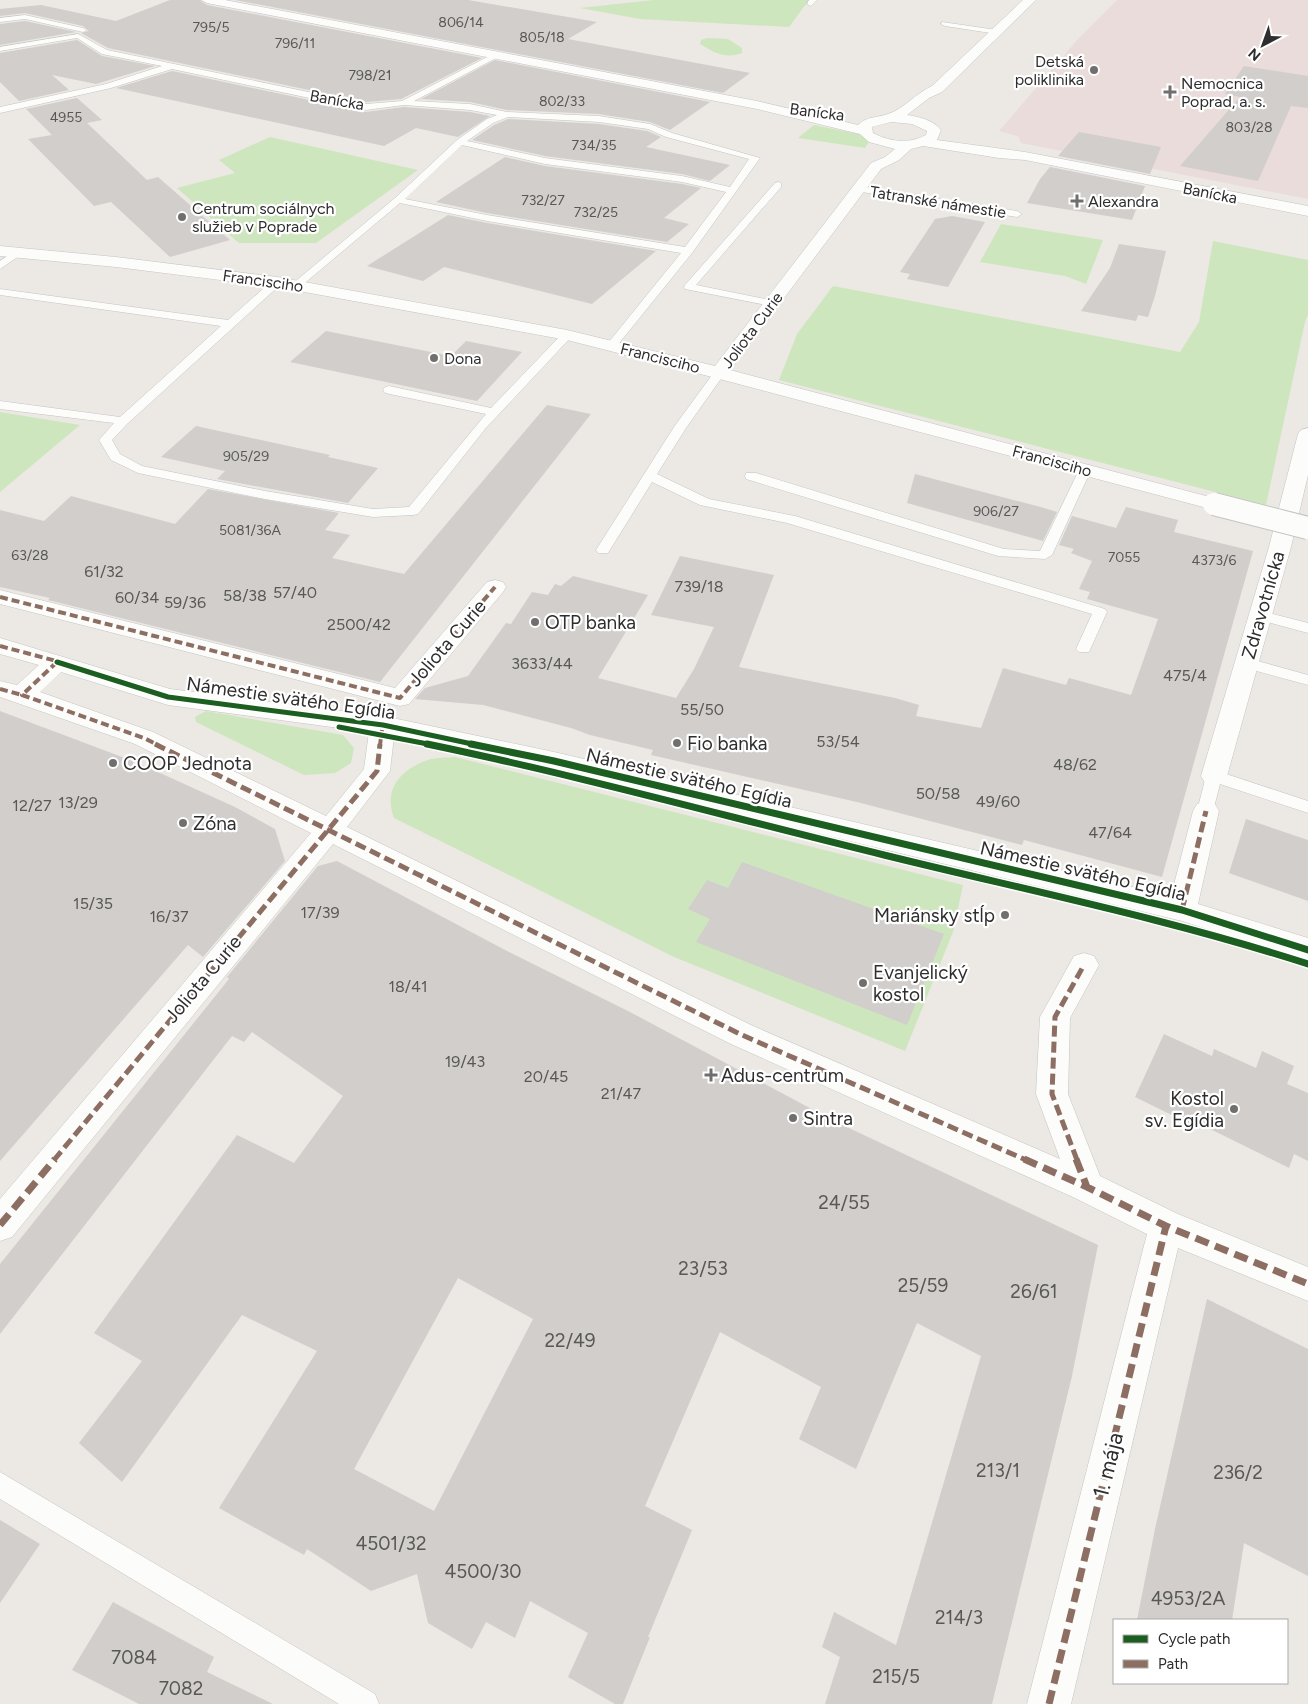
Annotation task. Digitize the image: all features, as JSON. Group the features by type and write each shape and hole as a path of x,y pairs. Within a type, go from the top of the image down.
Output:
{"street":[{"name":"Banícka","path":"207,0 757,105 877,120 892,118 909,119 1006,148 1025,156"},
{"path":"892,118 924,94 937,89 1030,0"},
{"path":"929,126 942,97 937,89"},
{"name":"Banícka","path":"757,105 868,135 888,143 916,143 1025,156 1308,211"},
{"path":"876,166 870,158 867,124 877,120"},
{"name":"Joliota Curie","path":"720,372 876,166 888,162 916,143 933,137 929,126"},
{"name":"Francisciho","path":"0,251 116,262 277,282 567,335 720,372 1308,528"},
{"name":"Zdravotnícka","path":"1214,776 1280,547 1308,434"},
{"name":"Joliota Curie","path":"0,597 400,698 495,587"},
{"name":"Námestie svätého Egídia","path":"0,646 168,697 383,725 554,761 1182,910 1308,950"},
{"path":"11,692 57,662"},
{"path":"11,692 144,738 742,1035 1087,1187 1166,1226 1308,1284"},
{"name":"Joliota Curie","path":"0,1225 377,771 383,725"},
{"path":"1182,910 1206,811"},
{"path":"1084,965 1056,1017 1052,1094 1087,1187"},
{"name":"1. mája","path":"1049,1704 1166,1226"}],"lane":[{"path":"0,20 25,16 82,30"},
{"path":"945,24 997,32"},
{"name":"Banícka","path":"0,49 78,36 104,52 366,107 404,103 496,55"},
{"name":"Banícka","path":"0,110 108,86 169,67"},
{"path":"404,103 470,107 506,114 599,119 650,127 669,136 755,158 688,250 612,345"},
{"path":"296,285 398,200 460,142 490,121 506,114"},
{"path":"460,142 545,161 682,179 732,190"},
{"path":"772,303 689,287 778,184"},
{"name":"Tatranské námestie","path":"860,189 1017,214"},
{"path":"398,200 487,218 688,250"},
{"path":"0,266 18,252"},
{"path":"277,282 123,421 105,440 115,457 138,469 265,495 373,512 413,511 494,412 567,335"},
{"path":"0,292 230,324"},
{"name":"Joliota Curie","path":"603,550 680,428 720,372"},
{"path":"388,390 494,412"},
{"path":"0,405 123,421"},
{"path":"751,476 1003,553 1045,555 1084,470"},
{"path":"651,476 705,502 790,520 1100,612 1084,649"},
{"path":"1260,616 1308,628"},
{"path":"1247,663 1308,680"},
{"path":"1206,811 1214,776 1308,807"},
{"path":"0,1485 365,1704"}],"shaded area":[{"name":"Nemocnica Poprad, a. s.","path":"1117,0 1308,0 1308,199 1021,143 1018,136 999,131 1079,38"}],"green space":[{"path":"653,0 809,0 789,27 640,19 580,8"},
{"path":"707,38 728,39 742,48 742,53 725,55 715,52 700,44 701,40"},
{"path":"814,125 863,135 870,140 865,148 798,138"},
{"path":"270,137 418,170 316,243 239,243 177,188 235,173 219,160"},
{"path":"1001,224 1103,240 1086,284 1065,276 980,262"},
{"path":"1213,241 1308,260 1308,315 1266,505 779,380 797,334 833,286 1180,352 1199,322"},
{"path":"0,412 80,425 0,492"},
{"path":"206,711 343,735 354,748 351,763 335,773 304,775 196,722 195,717"},
{"path":"455,757 963,885 953,932 905,1051 674,957 394,818 391,798 393,789 402,775 418,764 428,760"}],"building":[{"path":"170,0 199,0 207,5 482,58 401,99 366,102 108,48 81,33 89,31 83,26 25,13 0,16 0,9 41,5 116,21"},
{"path":"235,0 468,0 597,22 568,39 750,73 723,93"},
{"path":"25,21 76,32 0,45 0,24"},
{"path":"77,40 102,56 155,66 96,84 52,75 69,90 19,101 0,82 0,53"},
{"path":"495,60 710,102 670,130 650,122 599,114 507,110 470,102 421,99"},
{"path":"1244,66 1308,76 1308,108 1291,106 1258,181 1180,166 1240,97 1225,94"},
{"path":"172,71 366,112 404,107 470,112 490,116 458,137 416,128 384,146 116,88"},
{"path":"77,98 102,120 87,123 147,180 158,177 230,240 170,257 111,202 94,206 28,139 52,135 26,109"},
{"path":"508,119 599,124 647,131 661,137 646,147 730,165 710,181 682,174 545,156 472,140 494,125"},
{"path":"1079,132 1161,147 1150,174 1058,156"},
{"path":"505,157 545,166 701,188 664,218 689,224 667,242 487,213 436,202"},
{"path":"1050,167 1145,186 1132,220 1027,203 1040,179"},
{"path":"448,215 656,251 592,304 444,267 423,281 367,266"},
{"path":"952,216 985,222 948,287 907,279 910,274 900,272 935,219"},
{"path":"1119,244 1166,251 1148,317 1138,315 1136,321 1081,311 1110,268"},
{"path":"326,331 451,356 466,341 522,352 477,401 290,362"},
{"path":"547,405 591,414 380,682 0,587 0,510 44,521 71,496 175,524 208,489 339,513 325,530 350,535 332,558 404,574"},
{"path":"196,426 330,455 328,457 378,468 348,503 217,479 225,471 161,457"},
{"path":"915,474 1057,512 1043,541 907,503"},
{"path":"1126,507 1178,520 1174,532 1253,551 1162,877 1024,840 1022,845 857,802 651,755 653,750 590,735 571,728 483,705 415,699 425,688 468,676 506,623 511,624 532,592 548,595 555,584 561,586 573,576 648,595 598,678 676,698 694,669 714,627 651,615 680,556 774,575 739,667 895,698 919,705 916,716 981,728 1003,668 1066,685 1069,678 1131,695 1158,619 1087,599 1090,592 1079,589 1092,561 1071,553 1074,549 1059,545 1072,516 1116,528"},
{"path":"0,711 138,763 235,807 275,829 285,861 203,957 188,945 0,1161"},
{"path":"1246,819 1308,840 1308,901 1229,873"},
{"path":"337,861 507,951 630,1012 834,1121 1098,1245 1072,1376 992,1704 825,1704 840,1657 822,1647 834,1612 896,1645 981,1356 917,1323 856,1469 799,1439 821,1387 720,1332 645,1506 692,1530 623,1704 615,1704 568,1677 588,1633 530,1601 515,1638 486,1622 472,1649 428,1623 417,1574 371,1591 307,1549 304,1555 219,1508 317,1351 242,1315 122,1482 79,1443 142,1361 94,1333 237,1135 294,1163 343,1096 252,1032 244,1042 232,1036 0,1334 0,1264 229,979 227,977 318,866","holes":["458,1278 533,1319 434,1511 354,1469"]},
{"name":"Evanjelický kostol","path":"742,862 944,934 907,1025 696,942 710,919 688,909 707,880 728,888"},
{"name":"Kostol sv. Egídia","path":"1164,1034 1212,1056 1214,1049 1256,1068 1262,1051 1294,1066 1287,1084 1308,1093 1308,1161 1294,1154 1289,1168 1194,1121 1192,1125 1135,1097"},
{"path":"1207,1299 1308,1349 1308,1576 1244,1543 1232,1619 1137,1619 1155,1529"},
{"path":"0,1520 40,1544 0,1603"},
{"path":"113,1602 214,1657 207,1672 273,1704 139,1704 72,1670"}],"marked path":[{"path":"0,597 400,698 495,587"},
{"path":"0,646 60,662"},
{"path":"57,662 22,695 144,738 742,1035 1087,1187 1166,1226 1308,1284"},
{"path":"0,689 22,695"},
{"path":"0,1225 377,771 382,730"},
{"path":"1182,910 1206,811"},
{"path":"1084,965 1055,1017 1052,1094 1087,1187"},
{"path":"1049,1704 1166,1226"}],"cycle path":[{"path":"57,662 168,697 383,725 554,761 1182,910 1308,950"},
{"path":"339,727 479,755 939,869 1151,918 1256,947 1308,964"}],"place":[{"name":"Detská poliklinika","path":"1094,70"},
{"name":"Nemocnica Poprad, a. s.","path":"1170,92"},
{"name":"Alexandra","path":"1077,201"},
{"name":"Centrum sociálnych služieb v Poprade","path":"182,217"},
{"name":"Dona","path":"434,358"},
{"name":"OTP banka","path":"535,622"},
{"name":"Fio banka","path":"677,743"},
{"name":"COOP Jednota","path":"113,763"},
{"name":"Zóna","path":"183,823"},
{"name":"Mariánsky stĺp","path":"1005,915"},
{"name":"Evanjelický kostol","path":"863,983"},
{"name":"Adus-centrum","path":"711,1075"},
{"name":"Kostol sv. Egídia","path":"1234,1109"},
{"name":"Sintra","path":"793,1118"}]}
